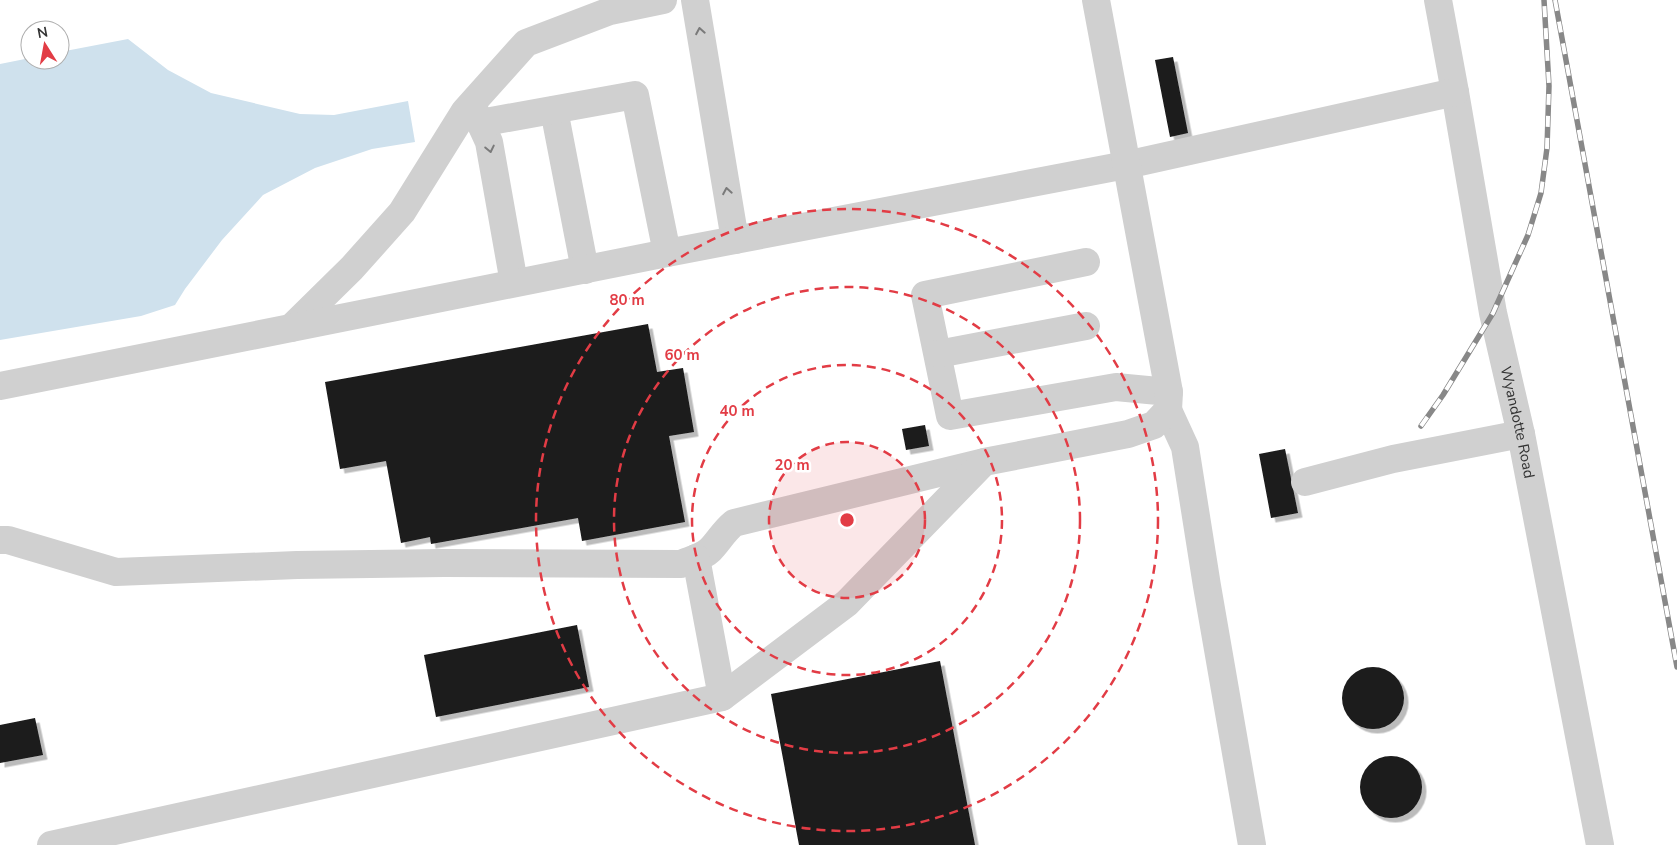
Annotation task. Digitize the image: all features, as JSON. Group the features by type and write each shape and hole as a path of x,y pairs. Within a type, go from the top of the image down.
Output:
{"street":[{"path":"291,328 352,268 402,212 526,43 610,11 663,0"},
{"path":"695,0 735,240"},
{"path":"1096,0 1168,401 1185,447 1206,586 1252,845"},
{"name":"Wyandotte Road","path":"1438,0 1456,92 1493,313 1521,434 1600,845"},
{"path":"0,386 514,283 1126,164 1456,92"},
{"path":"476,113 554,110 635,95 667,253"},
{"path":"554,110 585,270"},
{"path":"476,113 489,142 514,283"},
{"path":"1086,262 926,296 950,416 1116,387 1168,401"},
{"path":"938,354 1086,326"},
{"path":"0,540 8,540 116,572 297,565 425,563 681,564 709,551 725,530 734,523 984,462 1128,434 1154,425 1168,401"},
{"path":"1305,482 1393,459 1521,434"},
{"path":"52,845 722,697 847,603 984,462"},
{"path":"696,558 722,697"}],"water":[{"path":"128,39 168,70 211,93 300,114 334,115 408,101 415,142 372,149 315,168 263,195 222,240 175,305 141,316 0,340 0,64 20,60 20,70 70,70 70,50"}],"building":[{"path":"1173,57 1188,133 1170,137 1155,60"},
{"path":"648,324 657,372 683,368 694,432 669,436 685,522 582,541 578,518 431,544 430,537 401,543 386,461 340,469 325,382"},
{"path":"925,425 929,446 906,450 902,429"},
{"path":"1285,449 1298,513 1271,518 1259,454"},
{"path":"577,625 589,687 436,717 424,655"},
{"path":"940,661 975,845 799,845 771,694"},
{"path":"1367,667 1379,667 1395,676 1402,686 1404,698 1402,710 1395,720 1379,729 1367,729 1356,724 1347,715 1342,704 1342,692 1347,681 1356,672"},
{"path":"35,718 43,755 0,763 0,725"},
{"path":"1385,756 1397,756 1413,765 1420,775 1422,787 1420,799 1413,809 1397,818 1385,818 1374,813 1365,804 1360,793 1360,781 1365,770 1374,761"}],"railway":[{"path":"1421,426 1443,395 1493,313 1528,235 1541,193 1547,148 1549,86 1544,0"},
{"path":"1555,0 1677,667"}]}
